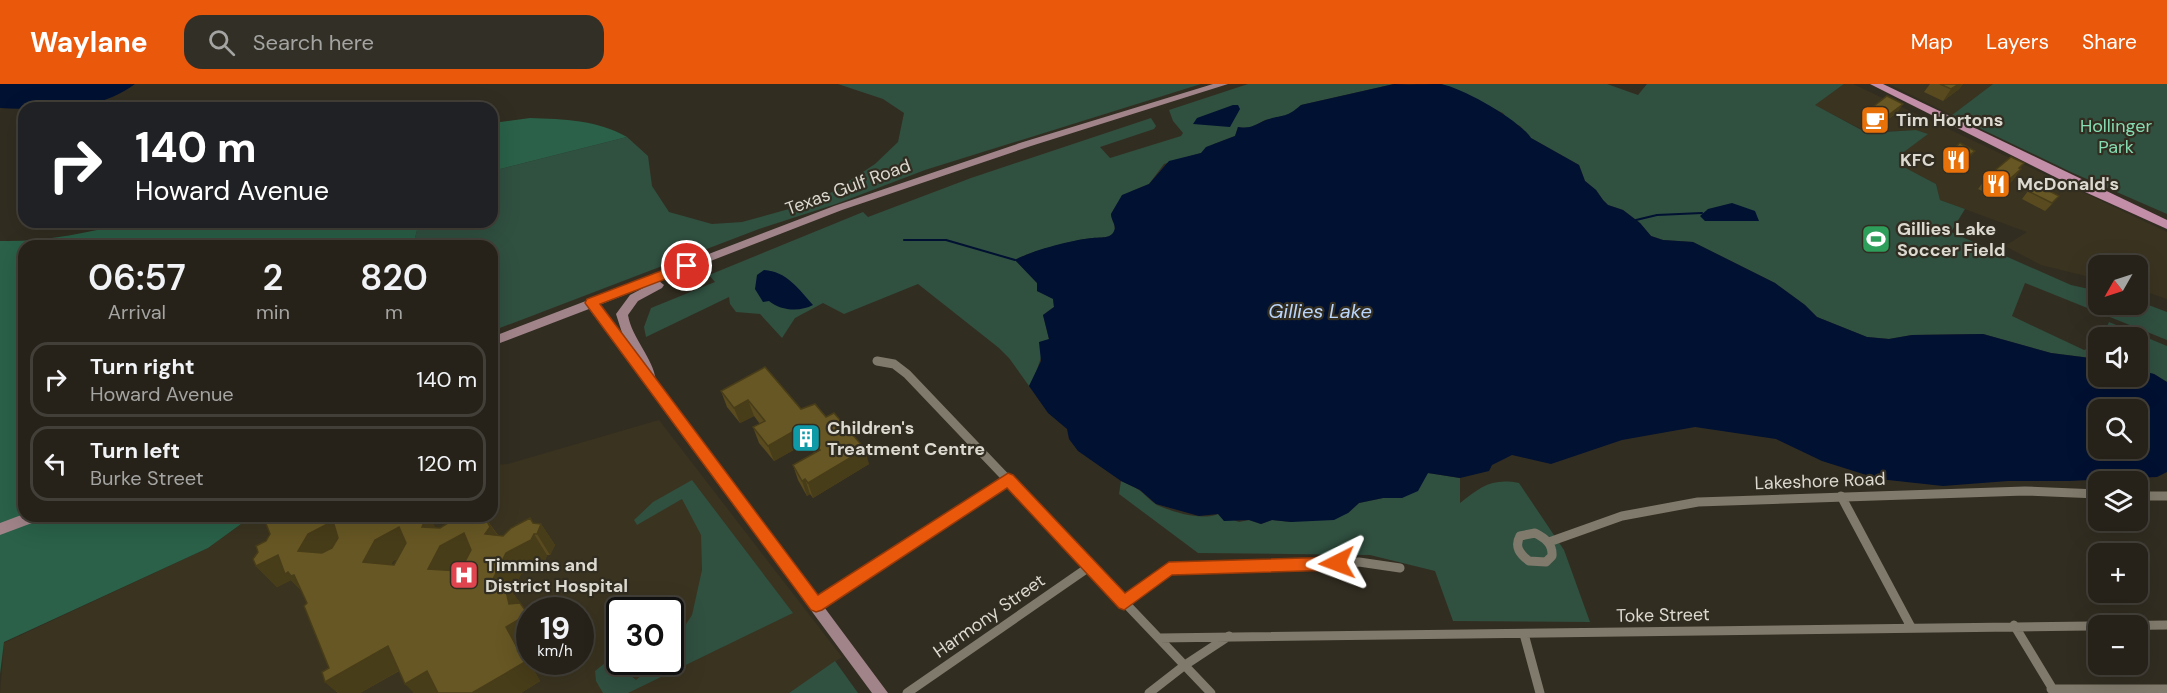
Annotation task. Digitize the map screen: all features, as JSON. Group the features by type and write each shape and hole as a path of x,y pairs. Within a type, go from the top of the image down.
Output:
{"main road":[{"name":"Texas Gulf Road","path":"498,340 838,208 1027,144 1222,84"},
{"path":"1875,84 2167,225"},
{"path":"651,384 648,365 623,326 622,314 628,304 641,293 700,267 726,251"},
{"path":"591,303 710,459 881,693"},
{"path":"0,529 19,522"}],"street":[{"path":"877,361 894,364 907,374 1211,693"},
{"path":"816,605 1008,479"},
{"name":"Lakeshore Road","path":"1549,542 1590,524 1662,506 1698,502 2025,491 2088,494"},
{"path":"2148,496 2167,495"},
{"path":"1841,496 1911,627"},
{"path":"1124,603 1169,569 1359,562 1400,568"},
{"name":"Harmony Street","path":"907,693 1089,567"},
{"path":"2014,625 2052,692 2167,689"},
{"name":"Toke Street","path":"1159,638 1230,635 1524,634 2014,625 2167,625"},
{"path":"1524,634 1540,693"},
{"path":"1149,693 1185,665 1230,635"}],"shaded area":[{"path":"1844,84 1853,84 2167,232 2167,299 2148,292 2148,255 2088,255 2088,277 2041,265 2005,246 2027,232 1940,200 1936,184 1899,165 1904,152 1927,134 1916,130 1867,132 1814,105"},
{"path":"1889,84 1993,84 1952,115"},
{"name":"Timmins and District Hospital","path":"659,420 842,657 789,693 0,693 4,643 208,548 244,522 498,522 498,465 508,464"}],"green space":[{"path":"838,84 1201,84 925,170 836,204 759,229 498,329 498,240 414,240 418,228 498,228 498,169 627,137 648,156 652,186 669,212 712,224 742,222 807,204 834,191 875,164 898,142 904,113 883,99"},
{"path":"1248,84 1394,84 1301,105 1290,115 1265,120 1249,129 1238,127 1235,136 1214,144 1201,153 1164,164 1149,184 1132,191 1117,204 1111,214 1115,228 1110,236 1065,243 1015,260 1037,283 1037,291 1053,298 1054,307 1043,315 1049,339 1029,386 999,348 918,284 844,314 823,303 795,318 782,338 760,314 736,312 730,304 729,297 646,337 644,327 651,308 715,282 709,275 863,212 868,217 971,178 1151,118 1156,126 1154,129 1100,147 1110,158 1181,136 1183,133 1173,121 1169,110"},
{"path":"1441,84 1607,84 1638,95 1647,84 1844,84 1815,105 1867,133 1916,130 1928,134 1904,152 1900,165 1936,184 1940,200 1965,209 1951,232 2071,285 2088,289 2088,308 2025,283 2012,316 2084,350 2088,349 2088,358 2051,353 1983,334 1912,335 1889,339 1867,337 1817,317 1775,283 1693,242 1663,240 1651,236 1640,223 1623,210 1608,205 1585,181 1579,165 1531,138 1520,126 1508,120 1503,113"},
{"name":"Hollinger Park","path":"1993,84 2167,84 2167,214 2073,173 1952,115"},
{"path":"530,118 568,120 604,127 627,137 498,169 498,122"},
{"path":"106,228 418,228 414,240 33,240"},
{"path":"18,240 18,522 244,522 208,548 4,642 0,674 0,241"},
{"path":"2148,305 2167,312 2167,340 2148,332 2148,327 2135,327 2105,315 2148,315"},
{"path":"2109,322 2121,327 2107,327"},
{"path":"2148,338 2167,346 2167,382 2148,372"},
{"path":"1428,473 1460,478 1460,503 1487,485 1501,482 1519,483 1564,550 1590,622 1453,621 1435,571 1370,555 1198,553 1119,494 1121,481 1139,490 1157,505 1179,513 1204,517 1218,514 1239,522 1249,520 1261,524 1272,520 1291,522 1348,513 1359,503 1383,498 1402,498"},
{"path":"692,480 793,613 684,666 684,627 692,615 702,570 701,535 682,499 637,525 634,520 653,502"},
{"path":"835,661 858,693 789,693"},
{"path":"606,662 606,675 630,675 636,680 642,675 665,675 628,693 603,693 596,681 595,671"}],"water":[{"path":"0,84 135,84 97,102 18,102 18,109 0,108"},
{"name":"Gillies Lake","path":"1394,84 1441,84 1451,87 1490,106 1515,123 1531,138 1579,165 1585,181 1608,205 1623,210 1640,223 1651,236 1663,240 1693,242 1775,283 1817,317 1867,337 1889,339 1912,335 1983,334 2051,353 2088,358 2088,387 2148,387 2148,372 2154,374 2167,382 2167,472 2157,477 2148,477 2148,471 2088,471 2088,480 2008,481 1943,486 1879,479 1822,461 1776,439 1695,427 1622,440 1551,464 1512,455 1492,465 1489,471 1460,478 1428,473 1418,491 1402,498 1383,498 1359,503 1348,513 1334,520 1291,522 1272,520 1261,524 1249,520 1224,521 1218,514 1199,516 1156,504 1140,490 1121,481 1078,451 1069,439 1067,429 1048,413 1029,386 1041,361 1039,342 1049,339 1043,315 1054,307 1053,299 1037,291 1037,283 1015,260 1064,243 1113,234 1115,227 1111,214 1122,195 1149,184 1169,161 1201,153 1206,147 1235,136 1238,127 1249,127 1301,105"},
{"path":"1238,105 1240,109 1230,127 1193,124 1197,118"},
{"path":"1732,203 1755,211 1759,221 1705,221 1700,216 1708,209"},
{"path":"764,270 785,277 813,305 802,309 791,309 779,307 769,301 763,302 755,289 757,275"}],"building":[{"path":"1940,84 1959,84 1951,89"},
{"path":"1887,96 1903,104 1886,117 1870,109"},
{"path":"1960,143 1975,151 1963,160 1948,153"},
{"path":"2011,157 2024,163 2019,168 2021,169 2003,185 1987,177"},
{"path":"2036,184 2059,196 2052,203 2028,191"},
{"path":"765,367 801,409 815,404 826,417 834,413 865,449 808,483 805,479 802,481 793,465 820,450 801,427 768,446 753,427 765,421 748,400 734,408 721,391"},
{"name":"Timmins and District Hospital","path":"530,518 533,523 541,524 537,534 534,534 531,540 506,553 492,581 508,585 506,591 509,604 516,603 516,621 506,627 516,645 516,667 472,693 438,693 427,671 405,684 388,646 325,682 322,672 329,668 304,606 307,603 294,575 291,576 288,572 285,574 278,555 256,566 253,559 258,552 256,546 266,541 270,534 265,522 331,522 308,534 298,551 322,553 332,548 338,538 333,522 424,522 422,527 440,528 450,522 487,522 490,527 485,534 503,536 511,528","holes":["399,527 406,543 394,565 363,562 375,540","464,533 471,550 460,571 428,569 440,546"]}],"waterway":[{"path":"1636,220 1657,215 1702,213"},
{"path":"904,240 946,240 1015,260"}],"place":[{"name":"Tim Hortons","path":"1875,120"},
{"name":"KFC","path":"1956,160"},
{"name":"McDonald's","path":"1996,184"},
{"name":"Gillies Lake Soccer Field","path":"1876,239"},
{"name":"Children's Treatment Centre","path":"806,438"},
{"name":"Timmins and District Hospital","path":"464,575"}],"route":[{"path":"687,266 591,303 622,347 710,459 816,605 1008,479 1124,603 1169,569 1337,563"}]}
